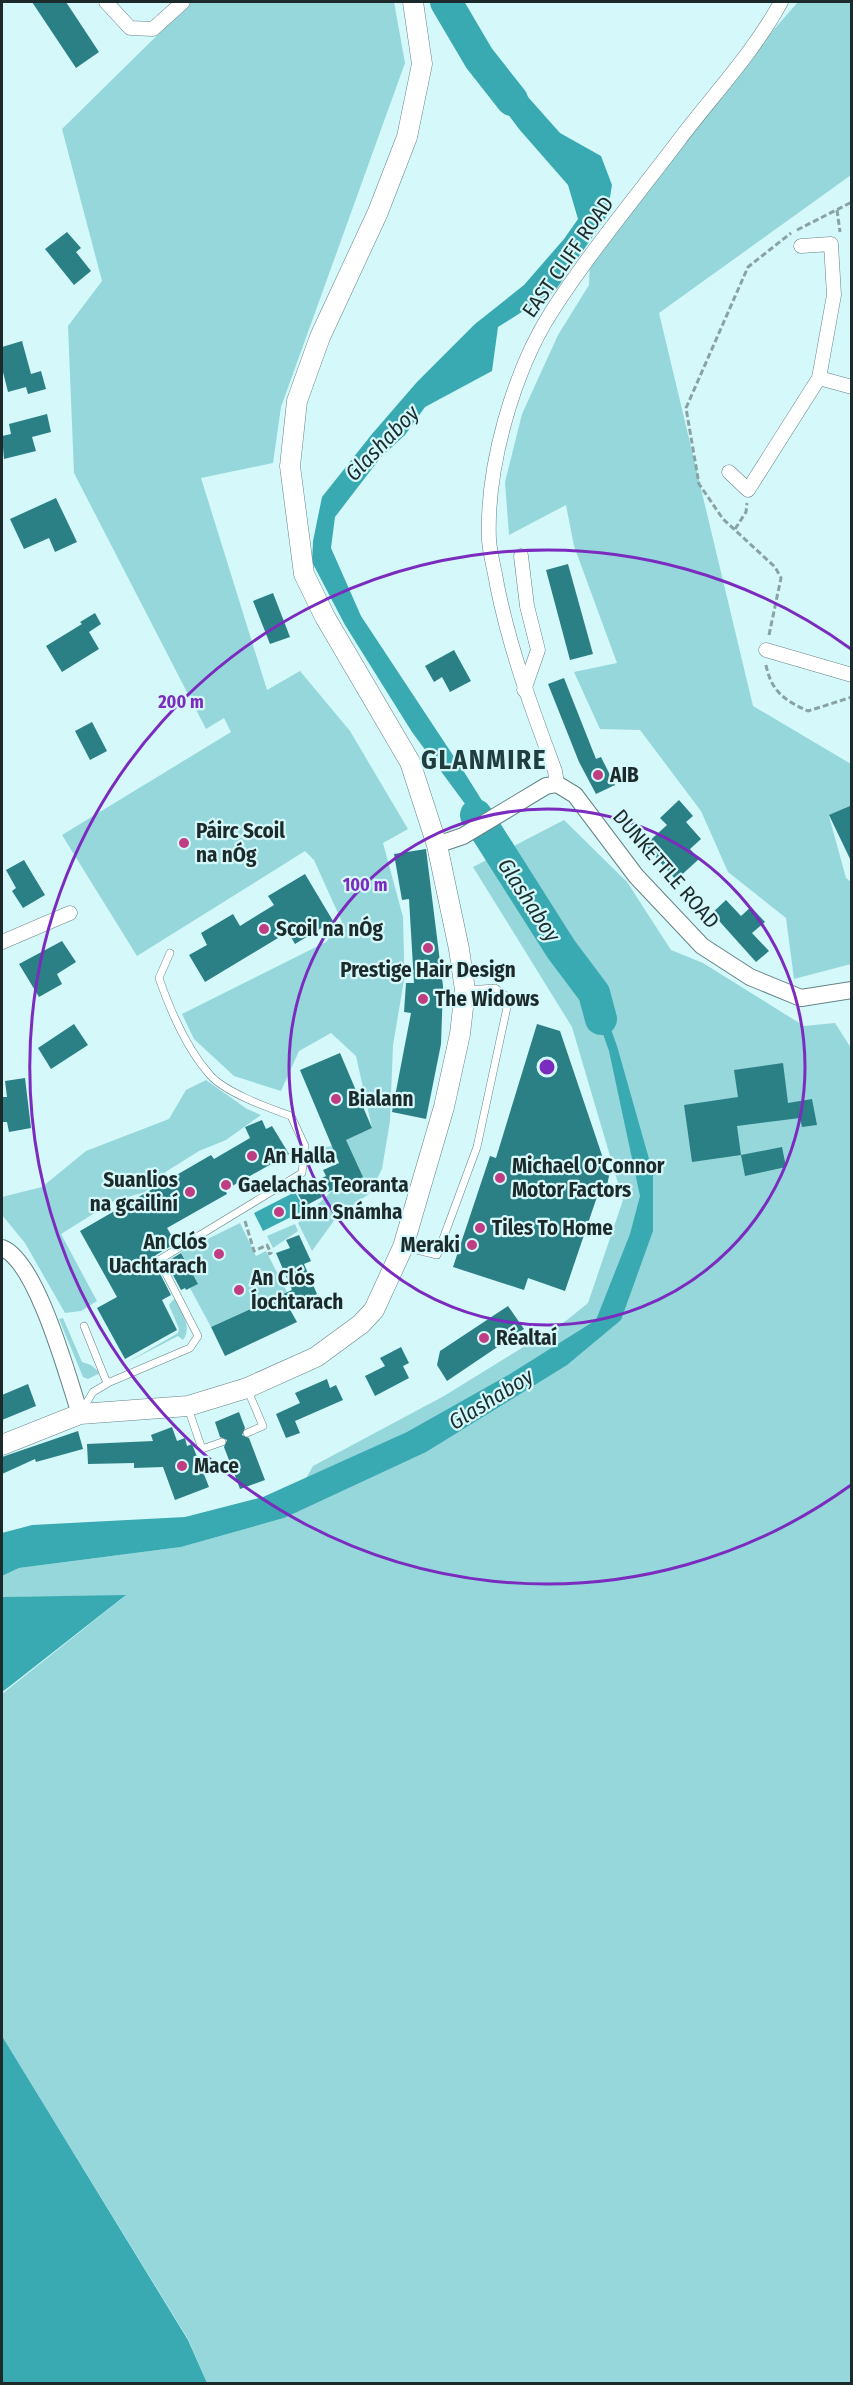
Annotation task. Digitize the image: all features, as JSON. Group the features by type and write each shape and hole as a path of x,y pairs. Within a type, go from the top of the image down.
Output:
{"main road":[{"path":"2,1444 80,1414 188,1406 247,1388 316,1357 361,1324 374,1310 403,1247 444,1107 460,1035 465,990 459,949 437,845 410,762 303,574 290,466 297,401 320,337 378,212 406,137 422,64 413,2"}],"street":[{"path":"106,2 130,28 153,29 183,2"},
{"name":"EAST CLIFF ROAD","path":"551,785 555,771 524,690 504,620 489,542 492,476 505,420 522,373 550,314 583,266 734,70 781,2"},
{"path":"729,472 748,490 825,379 834,295 831,244 801,246"},
{"path":"825,379 852,387"},
{"path":"520,555 527,606 538,650 524,690"},
{"path":"766,650 852,675"},
{"path":"437,845 463,836 551,785"},
{"name":"DUNKETTLE ROAD","path":"551,785 575,795 636,876 702,946 750,977 801,998 852,990"},
{"path":"2,942 70,913"},
{"path":"2,1248 22,1266 35,1288 58,1344 80,1414"}],"lane":[{"path":"80,1414 93,1392 108,1383 190,1348 198,1336 159,1260 302,1173 305,1146 291,1116 254,1102 210,1076 173,1017 159,978 170,953"},
{"path":"403,1247 437,1255 477,1147 509,998 495,988 465,990"},
{"path":"84,1326 108,1383"},
{"path":"247,1388 263,1426 247,1433"},
{"path":"188,1406 202,1449 222,1442"}],"path":[{"path":"734,530 746,512 748,490"},
{"path":"242,1209 254,1251 267,1245 271,1253 268,1254"}],"shaded area":[{"path":"191,2 394,2 405,63 281,407 273,463 201,478 267,690 300,671 350,731 408,829 383,843 403,917 404,980 393,1045 390,1121 382,1169 369,1194 338,1215 312,1251 298,1223 333,1190 353,1157 325,1159 312,1149 332,1146 372,1128 356,1056 331,1033 299,1051 281,1091 234,1076 194,1039 182,1014 326,942 342,922 314,860 305,851 137,956 62,835 231,732 224,718 206,729 74,473 68,326 102,281 62,129"},
{"path":"798,2 851,2 851,175 659,313 753,706 851,764 851,805 829,816 846,878 851,882 851,964 794,979 786,918 728,872 701,811 640,730 600,729 574,672 617,663 574,546 566,505 509,535 505,482 522,414 558,335 589,285 590,256 689,126"},
{"path":"564,820 627,882 671,950 703,963 804,1026 835,1023 851,1048 851,2383 207,2383 188,2339 2,2036 2,1694 125,1596 2,1597 2,1576 19,1568 181,1547 284,1518 313,1466 444,1396 567,1320 588,1303 623,1200 572,1027 473,867"},
{"path":"206,1080 247,1109 261,1115 226,1140 199,1151 167,1171 145,1192 114,1201 61,1234 97,1301 81,1311 65,1313 25,1243 2,1215 2,1197 42,1187 86,1151 169,1119 186,1090"},
{"name":"An Clós Íochtarach","path":"240,1223 256,1256 266,1251 287,1292 211,1327 190,1288 197,1284 181,1252"},
{"path":"295,1224 298,1231 273,1248 267,1236"},
{"path":"175,1298 186,1324 187,1330 183,1340 178,1336 126,1363 178,1333 179,1329 169,1305"},
{"path":"63,1318 82,1362 91,1365 100,1373 88,1379 83,1377 59,1319"}],"water":[{"path":"495,60 560,133 601,156 612,185 607,216 555,291 498,327 492,371 425,407 405,435 381,457 335,517 331,548 361,616 466,775 592,977 617,1046 653,1173 653,1231 621,1320 567,1365 426,1452 284,1518 181,1547 19,1568 2,1576 2,1533 32,1525 185,1517 263,1497 407,1432 510,1374 596,1320 630,1234 640,1196 609,1051 584,980 499,850 412,732 345,625 312,562 313,541 322,497 417,382 475,324 524,285 564,239 578,219 568,185 519,129 477,73"},
{"name":"Linn Snámha","path":"295,1192 305,1210 263,1231 254,1213"},
{"path":"126,1595 10,1686 2,1692 2,1597"},
{"path":"2,2036 188,2340 207,2383 2,2383"}],"building":[{"path":"32,2 66,2 99,52 76,68"},
{"path":"67,232 81,248 76,252 91,271 74,285 45,249"},
{"path":"22,341 31,374 41,371 46,389 28,394 26,387 8,392 2,368 2,347"},
{"path":"47,414 51,432 32,437 36,451 4,459 2,436 11,434 9,424"},
{"path":"56,498 77,542 55,552 49,538 24,549 10,519"},
{"path":"568,564 593,654 570,660 546,570"},
{"path":"273,593 290,637 270,644 253,601"},
{"path":"95,613 101,624 89,632 99,649 62,672 46,646 82,624 80,622"},
{"path":"454,650 471,681 450,692 442,677 434,682 425,666"},
{"path":"564,678 596,759 601,757 615,785 596,794 579,762 548,684"},
{"path":"92,722 107,751 90,760 75,731"},
{"path":"679,800 693,816 686,822 701,839 690,849 699,859 676,880 645,845 667,825 660,818"},
{"path":"852,805 852,863 829,815"},
{"path":"426,849 443,986 441,1044 426,1119 392,1112 411,1013 404,1012 406,983 414,983 409,899 402,900 394,854"},
{"path":"24,860 45,895 23,908 12,891 16,888 6,870"},
{"name":"Scoil na nÓg","path":"305,874 333,921 295,944 288,932 205,982 189,955 207,945 201,933 233,914 240,926 274,905 268,896"},
{"path":"726,900 741,916 751,907 765,922 752,933 769,951 756,962 712,913"},
{"path":"62,941 76,962 57,974 62,984 39,997 19,964"},
{"path":"74,1024 88,1045 51,1069 38,1048"},
{"path":"537,1024 560,1031 609,1176 606,1190 600,1188 565,1291 528,1278 524,1290 453,1267 490,1156 496,1158"},
{"name":"Bialann","path":"340,1053 372,1128 346,1140 363,1177 321,1195 322,1197 305,1206 296,1191 326,1176 323,1170 339,1163 300,1070"},
{"path":"783,1063 788,1103 812,1099 817,1125 802,1127 800,1118 737,1126 741,1155 692,1162 684,1105 738,1097 734,1070"},
{"path":"25,1078 31,1128 9,1132 7,1122 2,1122 2,1097 7,1097 5,1081"},
{"path":"262,1120 266,1129 272,1126 289,1154 225,1190 227,1194 167,1228 176,1243 156,1255 153,1260 171,1295 162,1300 177,1330 125,1359 97,1308 117,1297 80,1231 211,1155 214,1159 250,1138 245,1127"},
{"path":"782,1147 786,1167 745,1176 741,1155"},
{"path":"299,1235 311,1261 304,1264 317,1294 288,1306 297,1322 225,1356 211,1327 292,1290 276,1253 290,1248 286,1240"},
{"path":"181,1253 198,1284 186,1290 185,1288 181,1290 166,1262"},
{"path":"508,1306 524,1329 447,1381 437,1365 440,1351"},
{"path":"401,1347 409,1363 403,1366 409,1378 375,1396 365,1376 385,1366 380,1358"},
{"path":"327,1379 330,1388 336,1385 343,1400 295,1421 300,1433 286,1438 276,1414 300,1403 295,1393"},
{"path":"28,1384 36,1406 2,1420 2,1395"},
{"path":"239,1412 245,1428 242,1435 249,1438 265,1480 240,1489 224,1447 227,1440 220,1437 215,1422"},
{"path":"172,1427 177,1441 185,1438 187,1446 192,1444 209,1487 175,1500 163,1467 134,1468 134,1463 88,1464 87,1444 153,1441 151,1435"},
{"path":"78,1431 83,1449 36,1462 35,1459 2,1474 2,1457"}],"waterway":[{"name":"Glashaboy","path":"446,2 479,58 512,100"},
{"name":"Glashaboy","path":"476,815 561,949 594,993 601,1019"}],"place":[{"name":"AIB","path":"598,775"},
{"name":"Páirc Scoil na nÓg","path":"184,843"},
{"name":"Scoil na nÓg","path":"264,929"},
{"name":"Prestige Hair Design","path":"428,948"},
{"name":"The Widows","path":"423,999"},
{"name":"Bialann","path":"336,1099"},
{"name":"An Halla","path":"252,1156"},
{"name":"Michael O'Connor Motor Factors","path":"500,1178"},
{"name":"Gaelachas Teoranta","path":"226,1185"},
{"name":"Suanlios na gcailiní","path":"190,1192"},
{"name":"Linn Snámha","path":"279,1212"},
{"name":"Tiles To Home","path":"480,1228"},
{"name":"Meraki","path":"472,1245"},
{"name":"An Clós Uachtarach","path":"219,1254"},
{"name":"An Clós Íochtarach","path":"239,1290"},
{"name":"Réaltaí","path":"484,1338"},
{"name":"Mace","path":"182,1466"}],"district":[{"name":"GLANMIRE","path":"484,760"}]}
